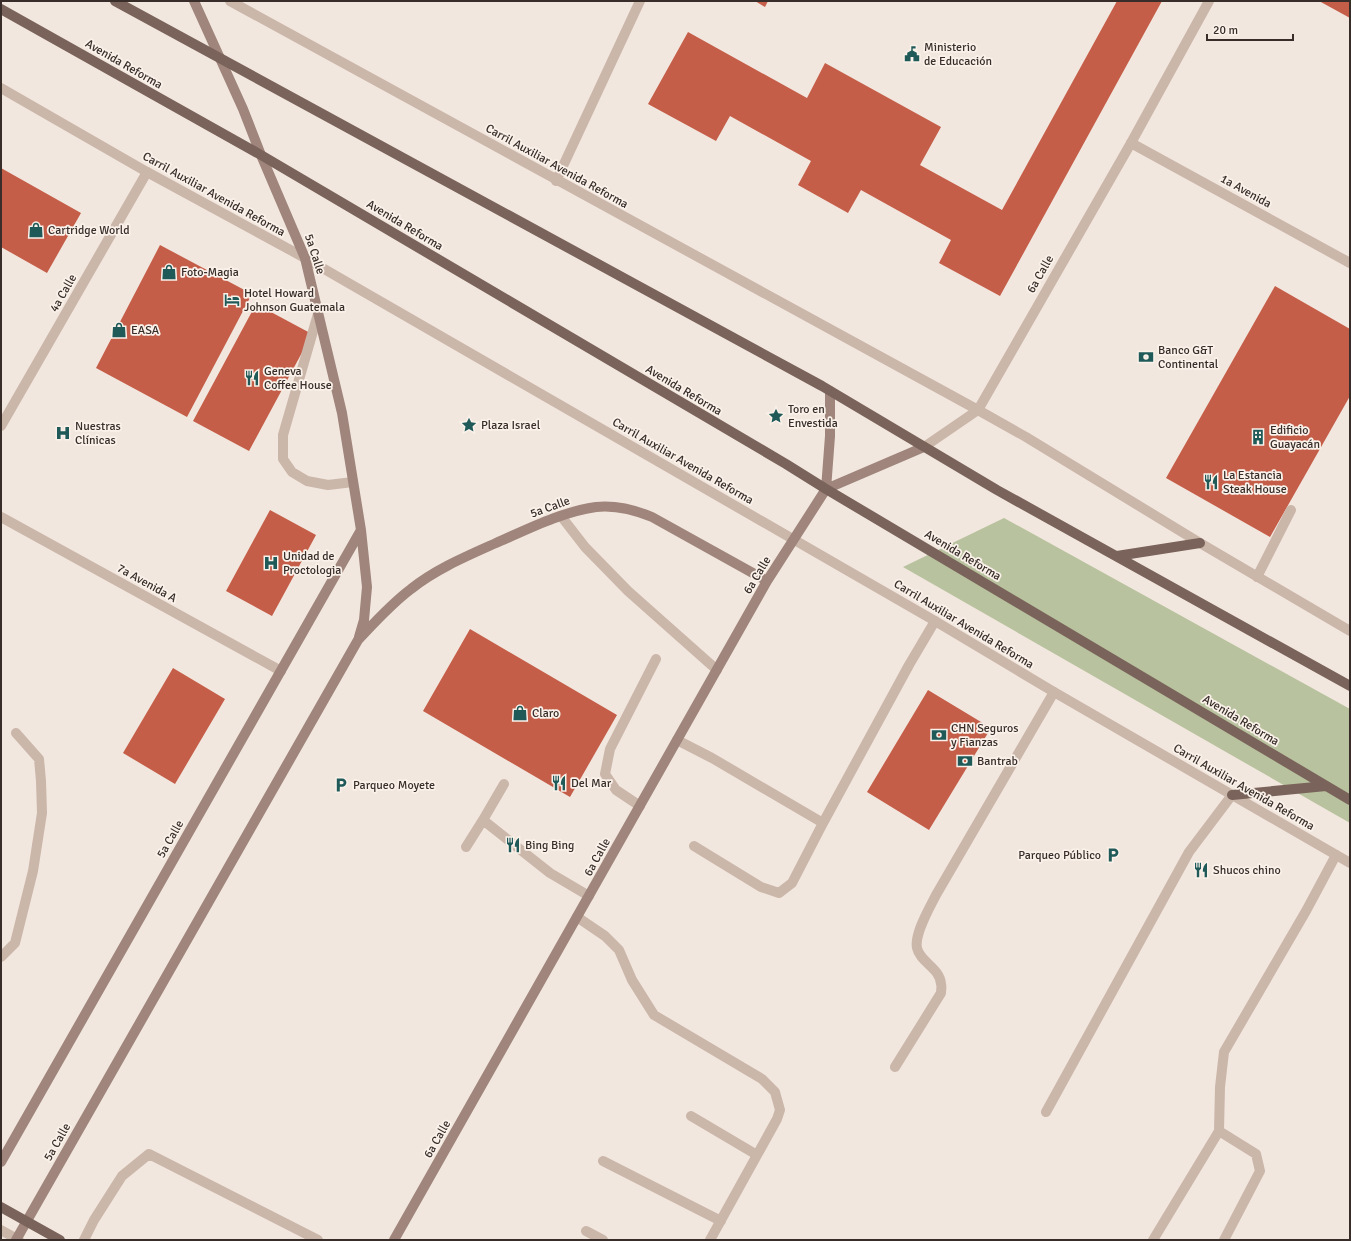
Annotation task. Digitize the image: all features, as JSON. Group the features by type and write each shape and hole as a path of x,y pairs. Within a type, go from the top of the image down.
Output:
{"main road":[{"path":"115,1 830,391 997,490 1350,686"},
{"name":"5a Calle","path":"194,1 243,109 305,258 342,413 361,530 368,587 364,620 358,640"},
{"name":"Avenida Reforma","path":"1,9 261,155 786,464 1350,800"},
{"name":"6a Calle","path":"394,1240 767,581 826,489 830,436 830,391"},
{"name":"6a Calle","path":"826,489 924,447"},
{"name":"5a Calle","path":"17,1239 358,640 389,606 426,578 490,546 536,525 581,510 598,507 637,510 767,581"},
{"name":"5a Calle","path":"1,1162 361,530"},
{"path":"1117,556 1200,543"},
{"path":"1232,795 1326,786"},
{"path":"1,1207 60,1240"}],"street":[{"name":"Carril Auxiliar Avenida Reforma","path":"230,1 556,181 978,410 1026,437 1200,543 1350,631"},
{"path":"556,181 640,1"},
{"name":"6a Calle","path":"924,447 978,410 1209,1"},
{"name":"Carril Auxiliar Avenida Reforma","path":"1,88 147,172 305,258 935,621 1054,692 1350,863"},
{"name":"1a Avenida","path":"1130,143 1350,263"},
{"name":"4a Calle","path":"1,426 147,172"},
{"path":"318,314 283,435 283,459 292,472 307,482 328,485 353,482"},
{"path":"1257,577 1291,510"},
{"path":"562,516 585,547 628,591 717,670"},
{"name":"7a Avenida A","path":"1,517 281,671"},
{"path":"694,846 761,887 779,893 792,883 909,665 935,621"},
{"path":"640,806 616,790 605,774 610,749 656,659"},
{"path":"895,1067 940,993 942,983 936,972 923,958 917,947 918,935 926,916 936,895 1054,692"},
{"path":"1,957 15,943 33,872 42,813 39,760 16,733"},
{"path":"677,740 712,758 823,823"},
{"path":"466,847 504,784"},
{"path":"1046,1112 1189,852 1232,795"},
{"path":"483,820 550,873 589,896"},
{"path":"1153,1240 1219,1131 1220,1087 1224,1052 1302,918 1336,855"},
{"path":"577,917 605,936 619,950 632,980 654,1015 762,1079 775,1092 780,1110 777,1119 710,1240"},
{"path":"691,1116 757,1155"},
{"path":"1219,1131 1256,1154 1260,1170 1224,1240"},
{"path":"84,1240 94,1220 122,1176 149,1154 318,1240"},
{"path":"604,1161 721,1221"},
{"path":"1,1230 17,1239"},
{"path":"586,1231 603,1240"}],"green space":[{"path":"1004,518 1350,709 1350,823 903,567"}],"building":[{"path":"755,1 768,1 765,7"},
{"path":"1117,1 1162,1 1000,296 939,263 951,240 861,190 848,213 798,185 811,161 730,116 716,141 648,104 688,32 807,98 825,63 941,127 920,165 1002,210"},
{"path":"1319,1 1350,1 1350,18"},
{"name":"Cartridge World","path":"1,168 81,213 47,273 1,247"},
{"path":"160,245 252,294 187,417 96,368"},
{"name":"Edificio Guayacán","path":"1275,286 1350,329 1350,396 1270,537 1166,478"},
{"name":"Geneva Coffee House","path":"256,304 312,334 249,451 193,421"},
{"name":"Unidad de Proctologia","path":"270,510 316,535 272,616 226,591"},
{"name":"Claro","path":"470,629 617,715 570,797 423,711"},
{"path":"173,668 225,699 175,784 123,753"},
{"path":"928,690 991,728 929,830 867,792"}],"place":[{"name":"Ministerio de Educación","path":"912,54"},
{"name":"Cartridge World","path":"36,230"},
{"name":"Foto-Magia","path":"169,272"},
{"name":"Hotel Howard Johnson Guatemala","path":"232,300"},
{"name":"EASA","path":"119,330"},
{"name":"Banco G&T Continental","path":"1146,357"},
{"name":"Geneva Coffee House","path":"252,378"},
{"name":"Toro en Envestida","path":"776,416"},
{"name":"Plaza Israel","path":"469,425"},
{"name":"Nuestras Clínicas","path":"63,433"},
{"name":"Edificio Guayacán","path":"1258,437"},
{"name":"La Estancia Steak House","path":"1211,482"},
{"name":"Unidad de Proctologia","path":"271,563"},
{"name":"Claro","path":"520,713"},
{"name":"CHN Seguros y Fianzas","path":"939,735"},
{"name":"Bantrab","path":"965,761"},
{"name":"Del Mar","path":"559,783"},
{"name":"Parqueo Moyete","path":"341,785"},
{"name":"Bing Bing","path":"513,845"},
{"name":"Parqueo Público","path":"1113,855"},
{"name":"Shucos chino","path":"1201,870"}]}
